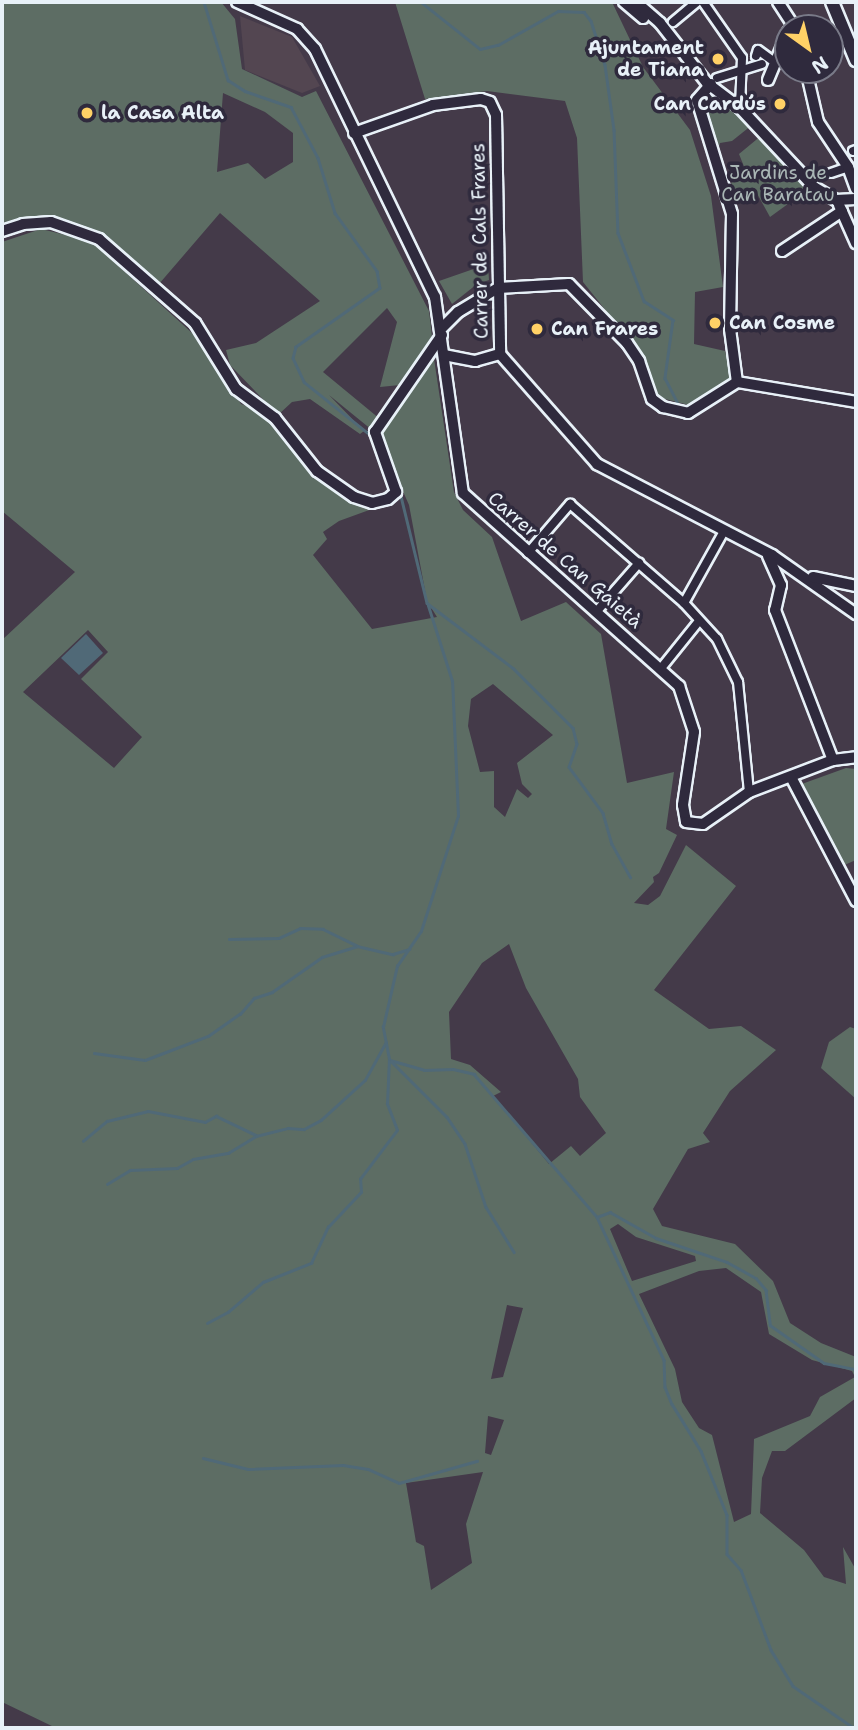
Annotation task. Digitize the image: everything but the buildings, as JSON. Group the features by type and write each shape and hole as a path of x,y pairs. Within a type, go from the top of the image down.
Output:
{"street":[{"name":"Carrer de Can Gaietà","path":"237,2 297,29 315,49 435,297 463,493 528,553 662,667 690,708 694,733 683,805 685,822 703,824 748,792"},
{"path":"624,2 668,26"},
{"path":"636,2 668,26 714,81 814,187 836,200 856,243"},
{"path":"668,26 697,2"},
{"path":"703,2 742,58 740,108"},
{"path":"832,2 856,60"},
{"path":"756,56 758,50 774,61"},
{"path":"737,382 730,329 732,214 697,100 714,81 742,74 762,64"},
{"path":"768,80 774,65"},
{"path":"809,84 818,122 849,152 848,167 856,189"},
{"name":"Carrer de Cals Frares","path":"354,133 433,105 481,99 490,102 496,115 500,354 597,464 764,551 804,575 856,614"},
{"path":"831,173 848,167"},
{"path":"836,200 856,199"},
{"path":"782,251 842,211"},
{"path":"2,231 23,223 51,222 99,239 195,323 236,389 275,418 317,471 354,497 372,503 388,499 396,492 375,432 441,332 458,312 498,288 569,284 626,343 639,361 652,399 663,407 688,413 737,382 856,402"},
{"path":"444,355 475,361 500,354"},
{"path":"528,553 570,504 684,603 733,664 748,792 833,760 856,757"},
{"path":"684,603 724,531"},
{"path":"764,551 775,566 781,585 775,610 833,760"},
{"path":"597,611 639,563"},
{"path":"781,585 804,575 856,586"},
{"path":"662,667 699,621"},
{"path":"791,777 856,901"}],"shaded area":[{"path":"240,16 292,37 320,86 302,93 245,70"}],"green space":[{"path":"2,2 221,2 235,19 242,69 302,97 316,91 429,311 432,336 400,385 380,387 397,322 387,308 323,372 380,419 372,430 329,395 364,431 360,434 310,399 292,402 278,415 230,365 226,350 256,343 320,301 220,213 159,284 93,230 44,215 2,223","holes":["223,93 265,112 293,133 293,162 265,179 248,163 217,172"]},
{"path":"395,2 612,2 643,67 690,130 711,196 723,287 695,292 694,344 725,351 732,378 693,406 657,397 643,357 583,282 577,138 565,101 487,91 425,99"},
{"path":"712,88 752,125 732,141 720,143 718,150 699,101"},
{"name":"Jardins de Can Baratau","path":"762,135 810,188 770,217 754,188 739,198 731,183 747,174 739,154"},
{"path":"41,229 91,241 203,343 241,404 261,411 311,475 372,509 339,521 323,532 327,539 313,555 372,629 437,617 427,601 409,505 378,435 433,352 454,492 463,510 492,537 521,621 566,602 601,634 627,783 674,772 666,829 677,835 659,873 653,877 654,882 634,903 648,905 660,896 686,845 736,886 654,990 709,1029 741,1026 776,1050 730,1091 703,1133 710,1142 688,1149 653,1209 662,1226 735,1244 773,1281 790,1323 821,1343 856,1357 856,1398 785,1451 772,1451 762,1478 760,1513 804,1550 824,1577 846,1584 843,1547 856,1570 856,1728 56,1728 2,1702 2,640 75,572 2,511 2,242","holes":["88,630 108,652 81,679 142,737 114,768 23,692","493,684 553,735 517,763 522,784 532,794 528,798 517,789 505,817 494,807 494,771 480,772 468,726 471,699","509,944 526,988 578,1079 580,1097 606,1133 580,1156 571,1146 549,1164 493,1096 501,1092 470,1065 451,1059 449,1012 482,963","618,1224 636,1237 695,1256 696,1261 632,1281 610,1229","726,1268 761,1292 769,1334 812,1360 852,1371 855,1377 820,1397 810,1416 754,1439 751,1514 734,1522 712,1435 699,1428 682,1402 675,1369 639,1294 699,1271","507,1305 523,1308 503,1377 491,1379","488,1416 504,1420 491,1455 485,1453","483,1472 466,1524 472,1563 431,1590 424,1546 416,1542 406,1483"]},
{"path":"488,264 489,280 477,284 452,304 439,281"},
{"path":"846,768 856,769 856,860 842,866 799,785"},
{"path":"850,1027 856,1029 856,1099 821,1068 829,1042"}],"water":[{"path":"86,634 103,653 79,675 61,658"}],"waterway":[{"path":"204,2 228,80 245,91 291,107 318,158 335,213 377,271 380,288 296,347 293,358 304,382 373,437"},
{"path":"421,2 480,49 498,45 558,11 584,12 591,21 605,65 614,130 618,233 644,301 673,320 665,378 677,402"},
{"path":"400,492 427,603 513,668 573,728 577,744 569,767 603,813 612,844 630,877"},
{"path":"207,1323 228,1312 263,1282 311,1263 328,1227 361,1192 360,1179 397,1130 387,1104 389,1059 383,1027 397,966 421,931 458,816 452,681 428,606"},
{"path":"229,939 279,938 300,928 323,929 356,945"},
{"path":"94,1053 145,1060 208,1036 240,1014 254,998 272,992 322,957 357,946 393,954 409,949"},
{"path":"107,1184 130,1170 177,1168 193,1159 228,1153 256,1136 288,1128 304,1129 321,1120 365,1080 386,1042"},
{"path":"390,1060 424,1070 453,1069 474,1074 597,1217 610,1212 656,1238 727,1262 756,1278 766,1290 770,1325 824,1363 856,1369"},
{"path":"391,1061 447,1117 465,1144 486,1207 514,1252"},
{"path":"83,1141 107,1121 148,1111 205,1122 216,1116 256,1135"},
{"path":"597,1217 664,1360 665,1387 672,1404 701,1451 727,1515 727,1554 741,1570 771,1650 793,1686 854,1728"},
{"path":"203,1458 248,1469 343,1465 368,1469 399,1483 477,1461"}],"place":[{"name":"Ajuntament de Tiana","path":"718,59"},
{"name":"Can Cardús","path":"780,104"},
{"name":"la Casa Alta","path":"87,113"},
{"name":"Can Cosme","path":"715,323"},
{"name":"Can Frares","path":"537,329"}]}
